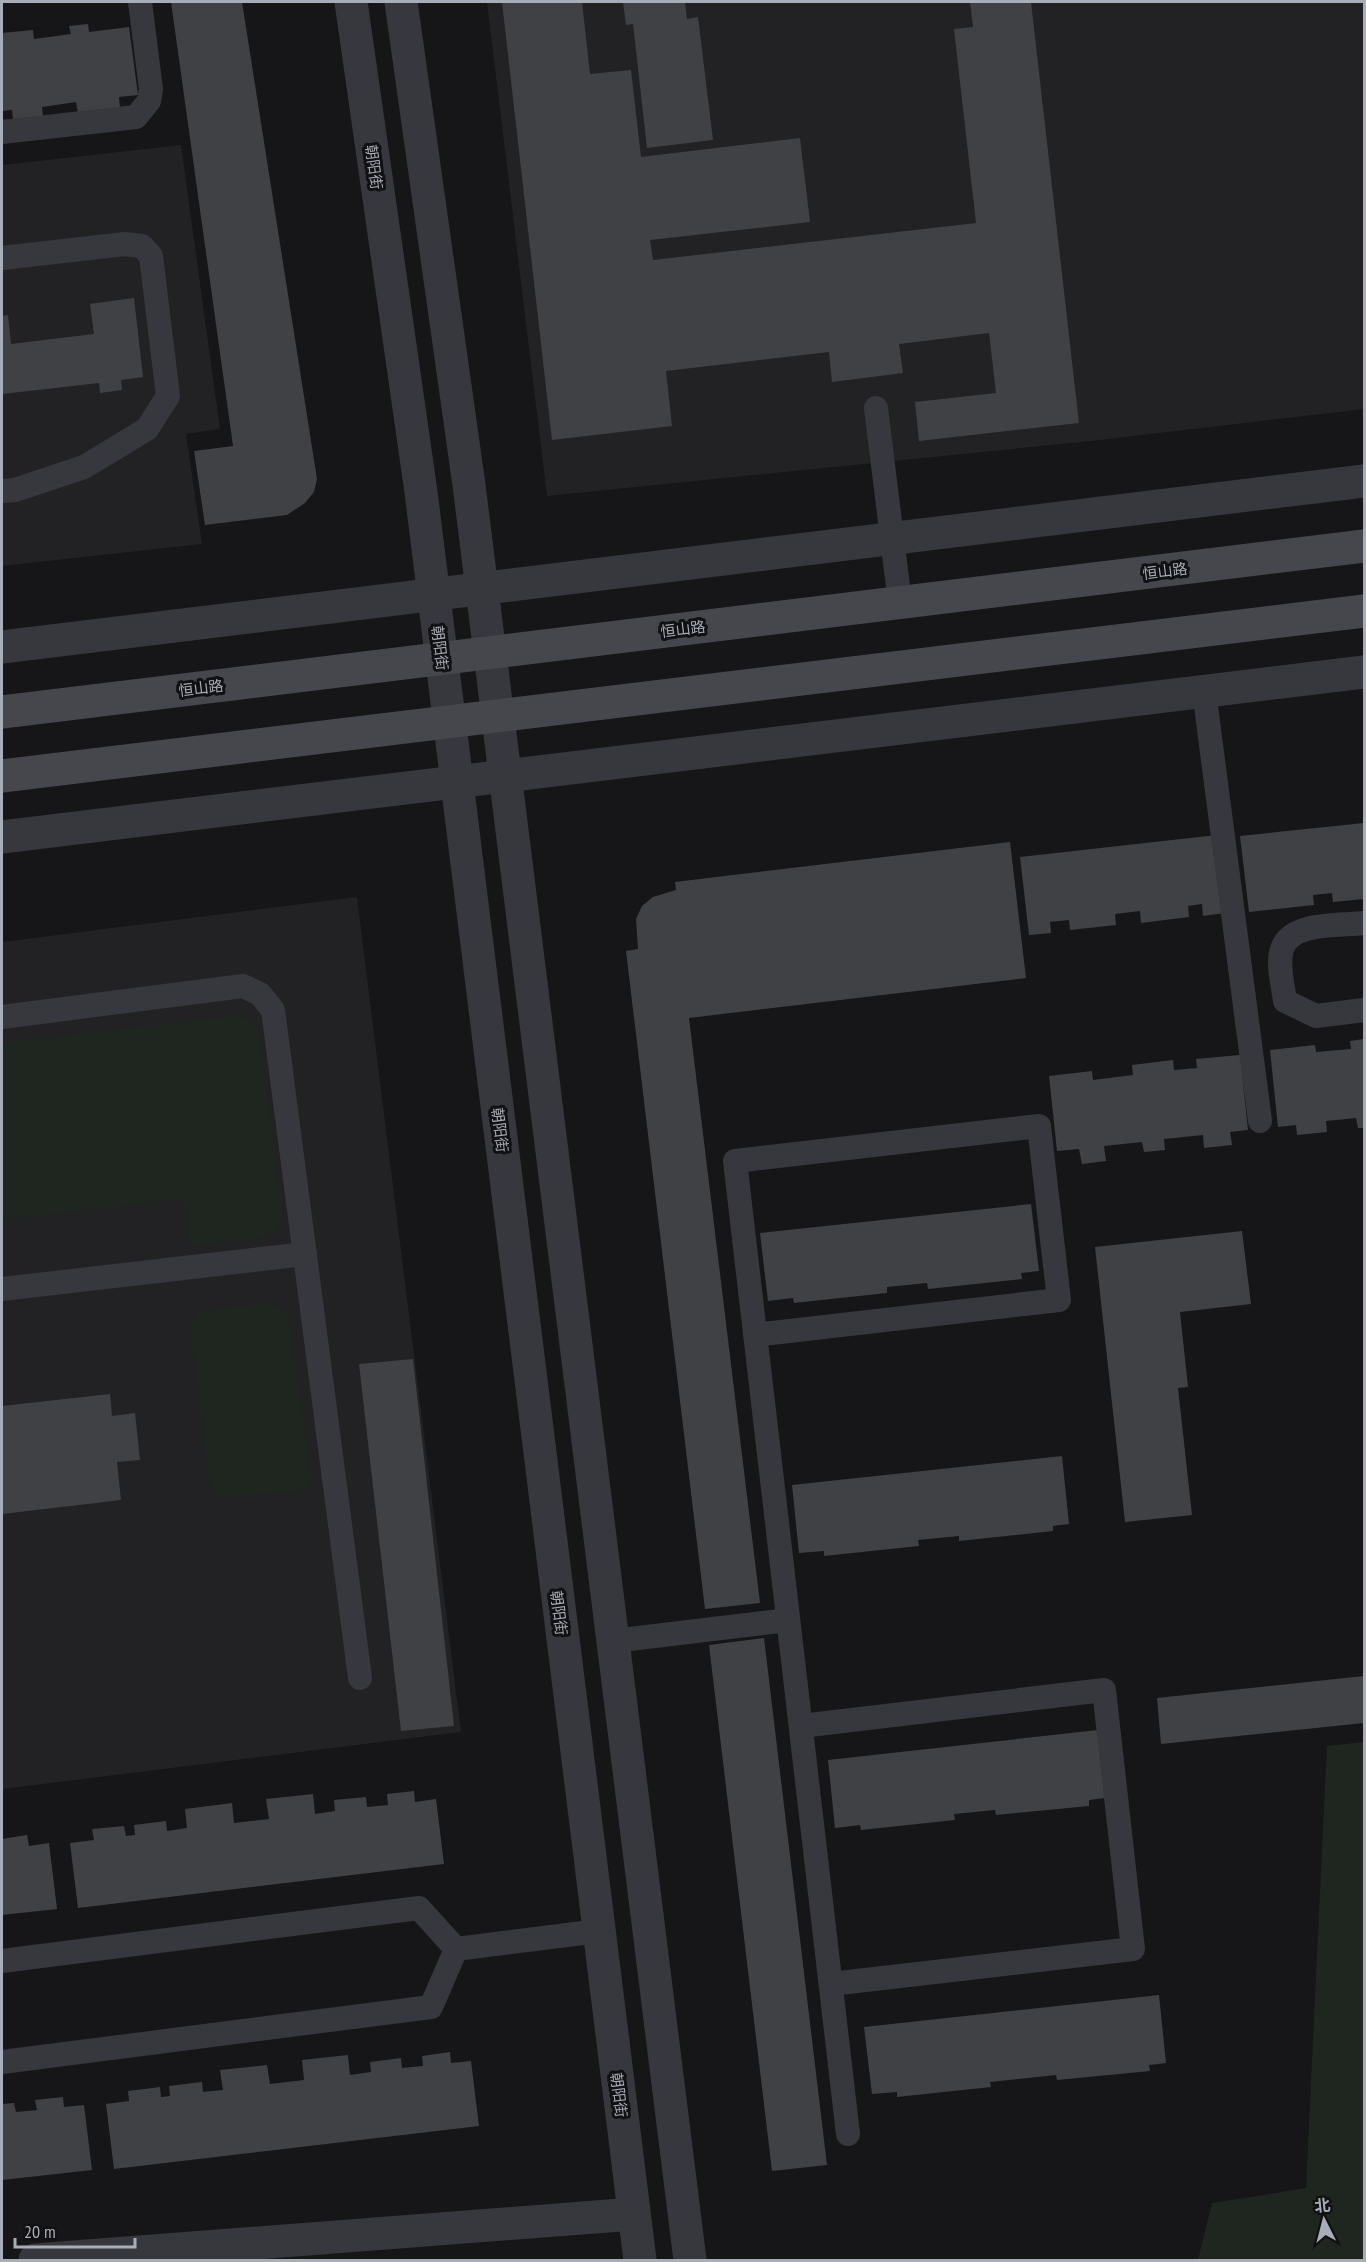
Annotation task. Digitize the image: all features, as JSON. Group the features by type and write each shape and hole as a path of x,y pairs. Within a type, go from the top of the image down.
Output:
{"main road":[{"name":"恒山路","path":"2,712 1365,546"},
{"path":"2,776 1365,611"}],"street":[{"name":"朝阳街","path":"351,2 433,594 640,2260"},
{"path":"401,2 482,588 690,2260"},
{"path":"2,647 1365,481"},
{"path":"2,837 1365,672"},
{"path":"35,2260 634,2214"}],"lane":[{"path":"2,132 136,117 149,101 151,89 140,2"},
{"path":"2,258 125,244 142,246 151,256 168,396 147,429 84,467 15,490 2,491"},
{"path":"876,408 900,603"},
{"path":"1204,691 1260,1120"},
{"path":"1365,923 1300,930 1286,940 1281,950 1285,1001 1316,1016 1365,1010"},
{"path":"2,1017 243,986 260,994 273,1010 360,1678"},
{"path":"755,1335 1059,1300 1039,1126 735,1161 755,1335 789,1620 848,2134"},
{"path":"2,1289 305,1254"},
{"path":"613,1641 789,1620"},
{"path":"801,1726 1104,1690 1134,1949 831,1984"},
{"path":"2,1961 419,1908 456,1949"},
{"path":"456,1949 599,1931"},
{"path":"2,2062 431,2007 456,1949"}],"shaded area":[{"path":"487,2 1364,2 1364,409 1091,441 547,496"},
{"path":"181,145 220,429 186,434 202,544 2,566 2,165"},
{"path":"357,897 461,1732 2,1789 2,942"},
{"path":"232,1016 250,1018 259,1030 283,1220 273,1233 260,1238 189,1246 184,1199 2,1220 2,1043"},
{"path":"263,1304 282,1308 289,1316 312,1478 306,1487 297,1491 222,1497 213,1491 209,1483 190,1325 198,1313"},
{"path":"1364,1742 1364,2260 1198,2260 1212,2203 1306,2188 1327,1746"}],"building":[{"path":"171,2 242,2 317,479 314,492 305,503 287,515 205,525 194,451 233,446"},
{"path":"502,2 582,2 590,74 631,70 641,157 800,138 810,222 650,240 653,260 976,223 954,29 973,27 970,2 1031,2 1079,423 919,441 915,402 996,393 989,333 899,344 903,373 832,382 829,352 666,371 672,426 552,440"},
{"path":"623,2 685,2 687,19 698,17 713,140 647,148 633,24 626,25"},
{"path":"88,24 89,32 129,27 138,95 119,97 120,108 78,113 76,102 42,107 43,117 13,120 12,110 2,111 2,33 33,30 34,39 71,34 69,26"},
{"path":"134,298 143,377 121,380 122,390 100,393 99,383 2,394 2,316 8,315 11,344 94,334 90,304"},
{"path":"1364,823 1364,899 1333,902 1332,893 1313,895 1314,905 1249,912 1240,836"},
{"path":"1217,835 1225,913 1203,916 1202,904 1188,906 1189,917 1141,923 1140,911 1115,914 1116,925 1070,930 1069,920 1050,922 1051,933 1029,935 1020,857"},
{"path":"1010,842 1026,978 689,1018 760,1603 705,1609 626,951 638,949 636,919 642,906 653,897 676,890 675,882"},
{"path":"1364,1039 1364,1128 1358,1128 1356,1118 1326,1121 1327,1132 1297,1135 1296,1125 1278,1127 1270,1050 1315,1045 1316,1052 1351,1049 1350,1041"},
{"path":"1240,1055 1248,1130 1230,1132 1232,1145 1204,1148 1203,1135 1164,1139 1165,1150 1144,1152 1142,1142 1104,1146 1106,1161 1082,1164 1079,1149 1057,1151 1049,1076 1092,1071 1093,1080 1133,1075 1132,1065 1173,1060 1174,1070 1197,1068 1196,1059"},
{"path":"1031,1204 1039,1271 1021,1273 1022,1279 928,1289 927,1283 887,1287 887,1293 794,1303 793,1298 768,1301 760,1233"},
{"path":"1242,1231 1251,1304 1180,1312 1188,1387 1178,1388 1192,1515 1125,1522 1095,1247"},
{"path":"413,1359 454,1726 401,1731 359,1364"},
{"path":"110,1394 112,1416 135,1413 140,1460 117,1462 121,1500 2,1514 2,1406"},
{"path":"1062,1456 1069,1524 1053,1526 1053,1531 959,1541 959,1536 918,1540 919,1546 824,1556 824,1551 799,1553 792,1485"},
{"path":"764,1638 827,2165 772,2171 709,1645"},
{"path":"1364,1676 1364,1723 1161,1744 1157,1698"},
{"path":"1098,1730 1105,1798 1089,1800 1089,1806 996,1815 995,1810 954,1814 955,1820 861,1830 860,1825 835,1828 828,1760"},
{"path":"414,1791 415,1802 436,1799 444,1864 78,1908 70,1843 94,1840 92,1829 124,1826 126,1836 135,1835 134,1825 166,1821 167,1831 187,1828 185,1809 232,1803 234,1823 269,1819 266,1799 313,1794 315,1814 335,1811 334,1800 366,1797 367,1807 388,1805 387,1794"},
{"path":"27,1835 29,1846 49,1843 57,1909 2,1915 2,1839"},
{"path":"1159,1995 1166,2063 1149,2065 1150,2071 1057,2080 1056,2075 990,2082 991,2087 897,2097 897,2092 872,2094 864,2027"},
{"path":"450,2052 451,2063 471,2061 479,2126 114,2169 106,2104 129,2101 128,2091 160,2087 161,2097 170,2096 169,2086 202,2082 203,2092 223,2090 220,2070 267,2065 270,2084 304,2080 302,2060 348,2055 350,2075 371,2072 370,2062 401,2058 402,2068 423,2066 422,2056"},
{"path":"63,2097 64,2107 84,2105 92,2170 2,2180 2,2104 14,2103 16,2112 37,2110 35,2100"}]}
